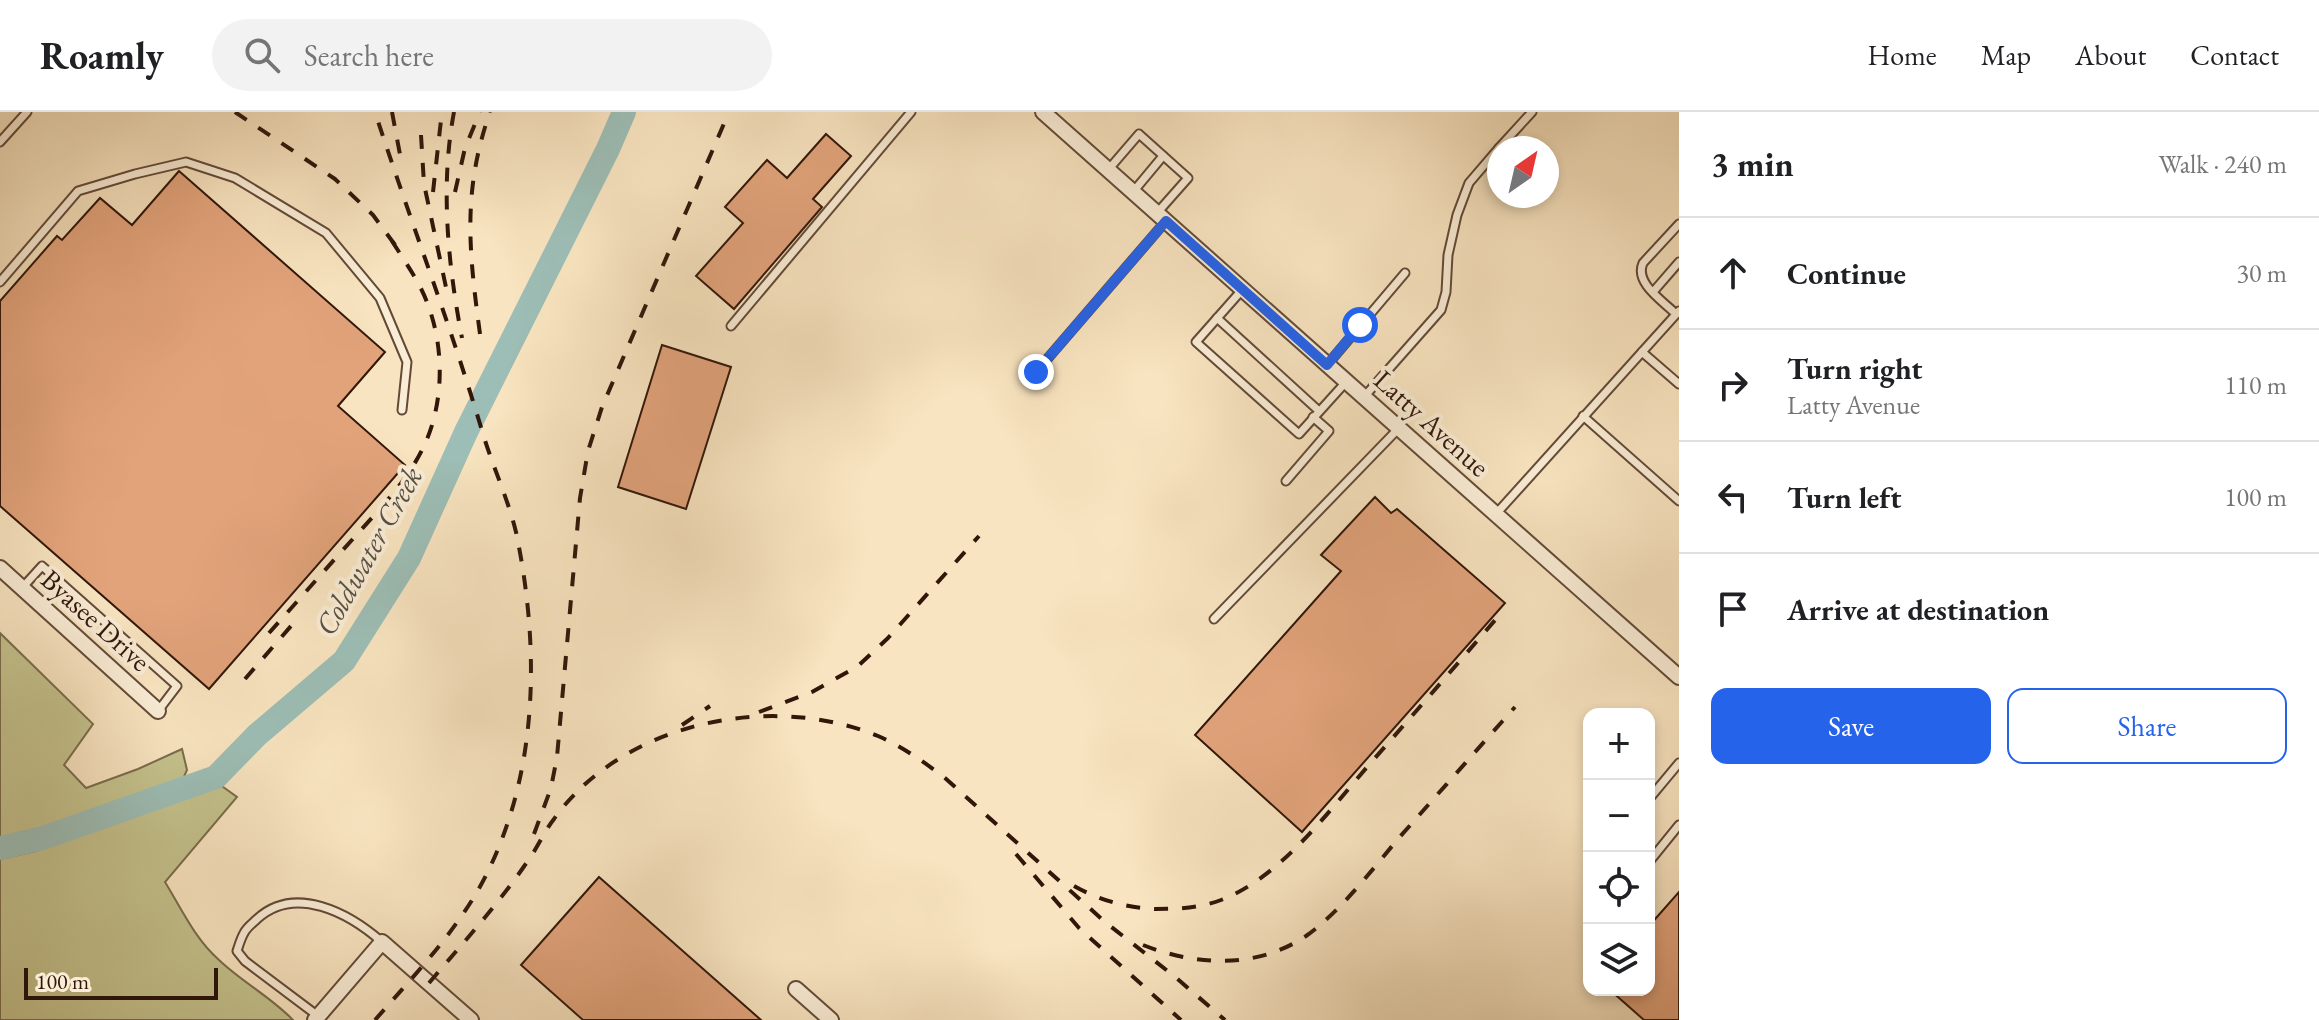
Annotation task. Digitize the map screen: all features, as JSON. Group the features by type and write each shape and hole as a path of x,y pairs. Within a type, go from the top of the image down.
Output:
{"street":[{"name":"Latty Avenue","path":"1045,113 1679,677"},
{"name":"Byasee Drive","path":"0,568 158,711"},
{"path":"316,1018 382,942 471,1020"},
{"path":"796,989 831,1020"}],"lane":[{"path":"0,142 27,112"},
{"path":"731,326 911,112"},
{"path":"1510,136 1532,112"},
{"path":"1036,372 1161,217 1188,178 1139,134 1108,170"},
{"path":"1133,192 1163,156"},
{"path":"0,282 78,191 186,162 235,178 326,233 380,298 407,362 402,410"},
{"path":"1363,397 1441,310 1457,215 1469,183 1487,162"},
{"path":"1496,514 1678,313 1641,279 1640,270 1679,224"},
{"path":"1653,292 1679,262"},
{"path":"1327,365 1405,273"},
{"path":"1243,289 1196,342 1299,434 1346,382"},
{"path":"1217,318 1316,414 1329,431 1286,481"},
{"path":"1642,352 1679,384"},
{"path":"1583,416 1679,501"},
{"path":"1214,619 1399,428"},
{"path":"22,588 42,566 177,686 158,711"},
{"path":"1655,792 1679,763"},
{"path":"1655,855 1679,825"},
{"path":"316,1018 245,961 237,951 245,931 265,912 289,902 319,906 348,916 382,942"}],"shaded area":[{"path":"0,633 93,724 64,765 86,788 182,749 187,770 183,779 56,828 0,842"},
{"path":"219,784 237,797 165,882 210,952 293,1020 0,1020 0,859 36,851"}],"building":[{"path":"826,134 851,156 813,199 822,207 734,309 696,276 743,223 725,207 767,160 787,178"},
{"path":"179,171 385,352 338,406 405,465 209,689 0,506 0,301 57,236 62,240 100,198 132,225"},
{"path":"662,345 731,367 686,509 618,487"},
{"path":"1375,497 1391,513 1397,509 1505,603 1302,832 1195,735 1341,571 1321,555"},
{"path":"599,877 761,1020 583,1020 521,965"},
{"path":"1679,892 1679,1020 1644,1020 1617,996 1655,996 1655,919"}],"waterway":[{"name":"Coldwater Creek","path":"0,848 43,838 216,777 257,735 344,661 409,558 466,432 624,112"}],"railway":[{"path":"235,112 335,179 373,215 398,249"},
{"path":"375,112 513,520 529,616 531,659 526,743 518,785 507,826 491,865 454,927 375,1020"},
{"path":"392,112 402,165"},
{"path":"454,112 447,197 453,282 462,338"},
{"path":"455,192 465,148 480,112"},
{"path":"480,334 470,222 475,169 490,112"},
{"path":"534,834 551,788 557,757 580,498 588,451 602,407 729,112"},
{"path":"433,192 441,120"},
{"path":"421,135 424,184 447,292"},
{"path":"269,633 399,486 422,450 435,416 440,378 434,322 425,297 392,241"},
{"path":"759,712 812,692 858,666 888,638 979,536"},
{"path":"1074,886 1113,902 1155,909 1205,905 1243,890 1302,842 1496,619"},
{"path":"245,679 291,626"},
{"path":"682,725 710,706"},
{"path":"1143,945 1184,957 1226,961 1267,954 1306,936 1355,890 1515,707"},
{"path":"429,983 502,896 529,860 550,824 582,787 613,763 647,744 684,729 723,720 763,716 841,724 878,736 905,750 945,778 1105,922 1225,1020"},
{"path":"1016,854 1079,928 1181,1020"}],"route":[{"path":"1036,372 1166,221 1327,365 1360,325"}]}
